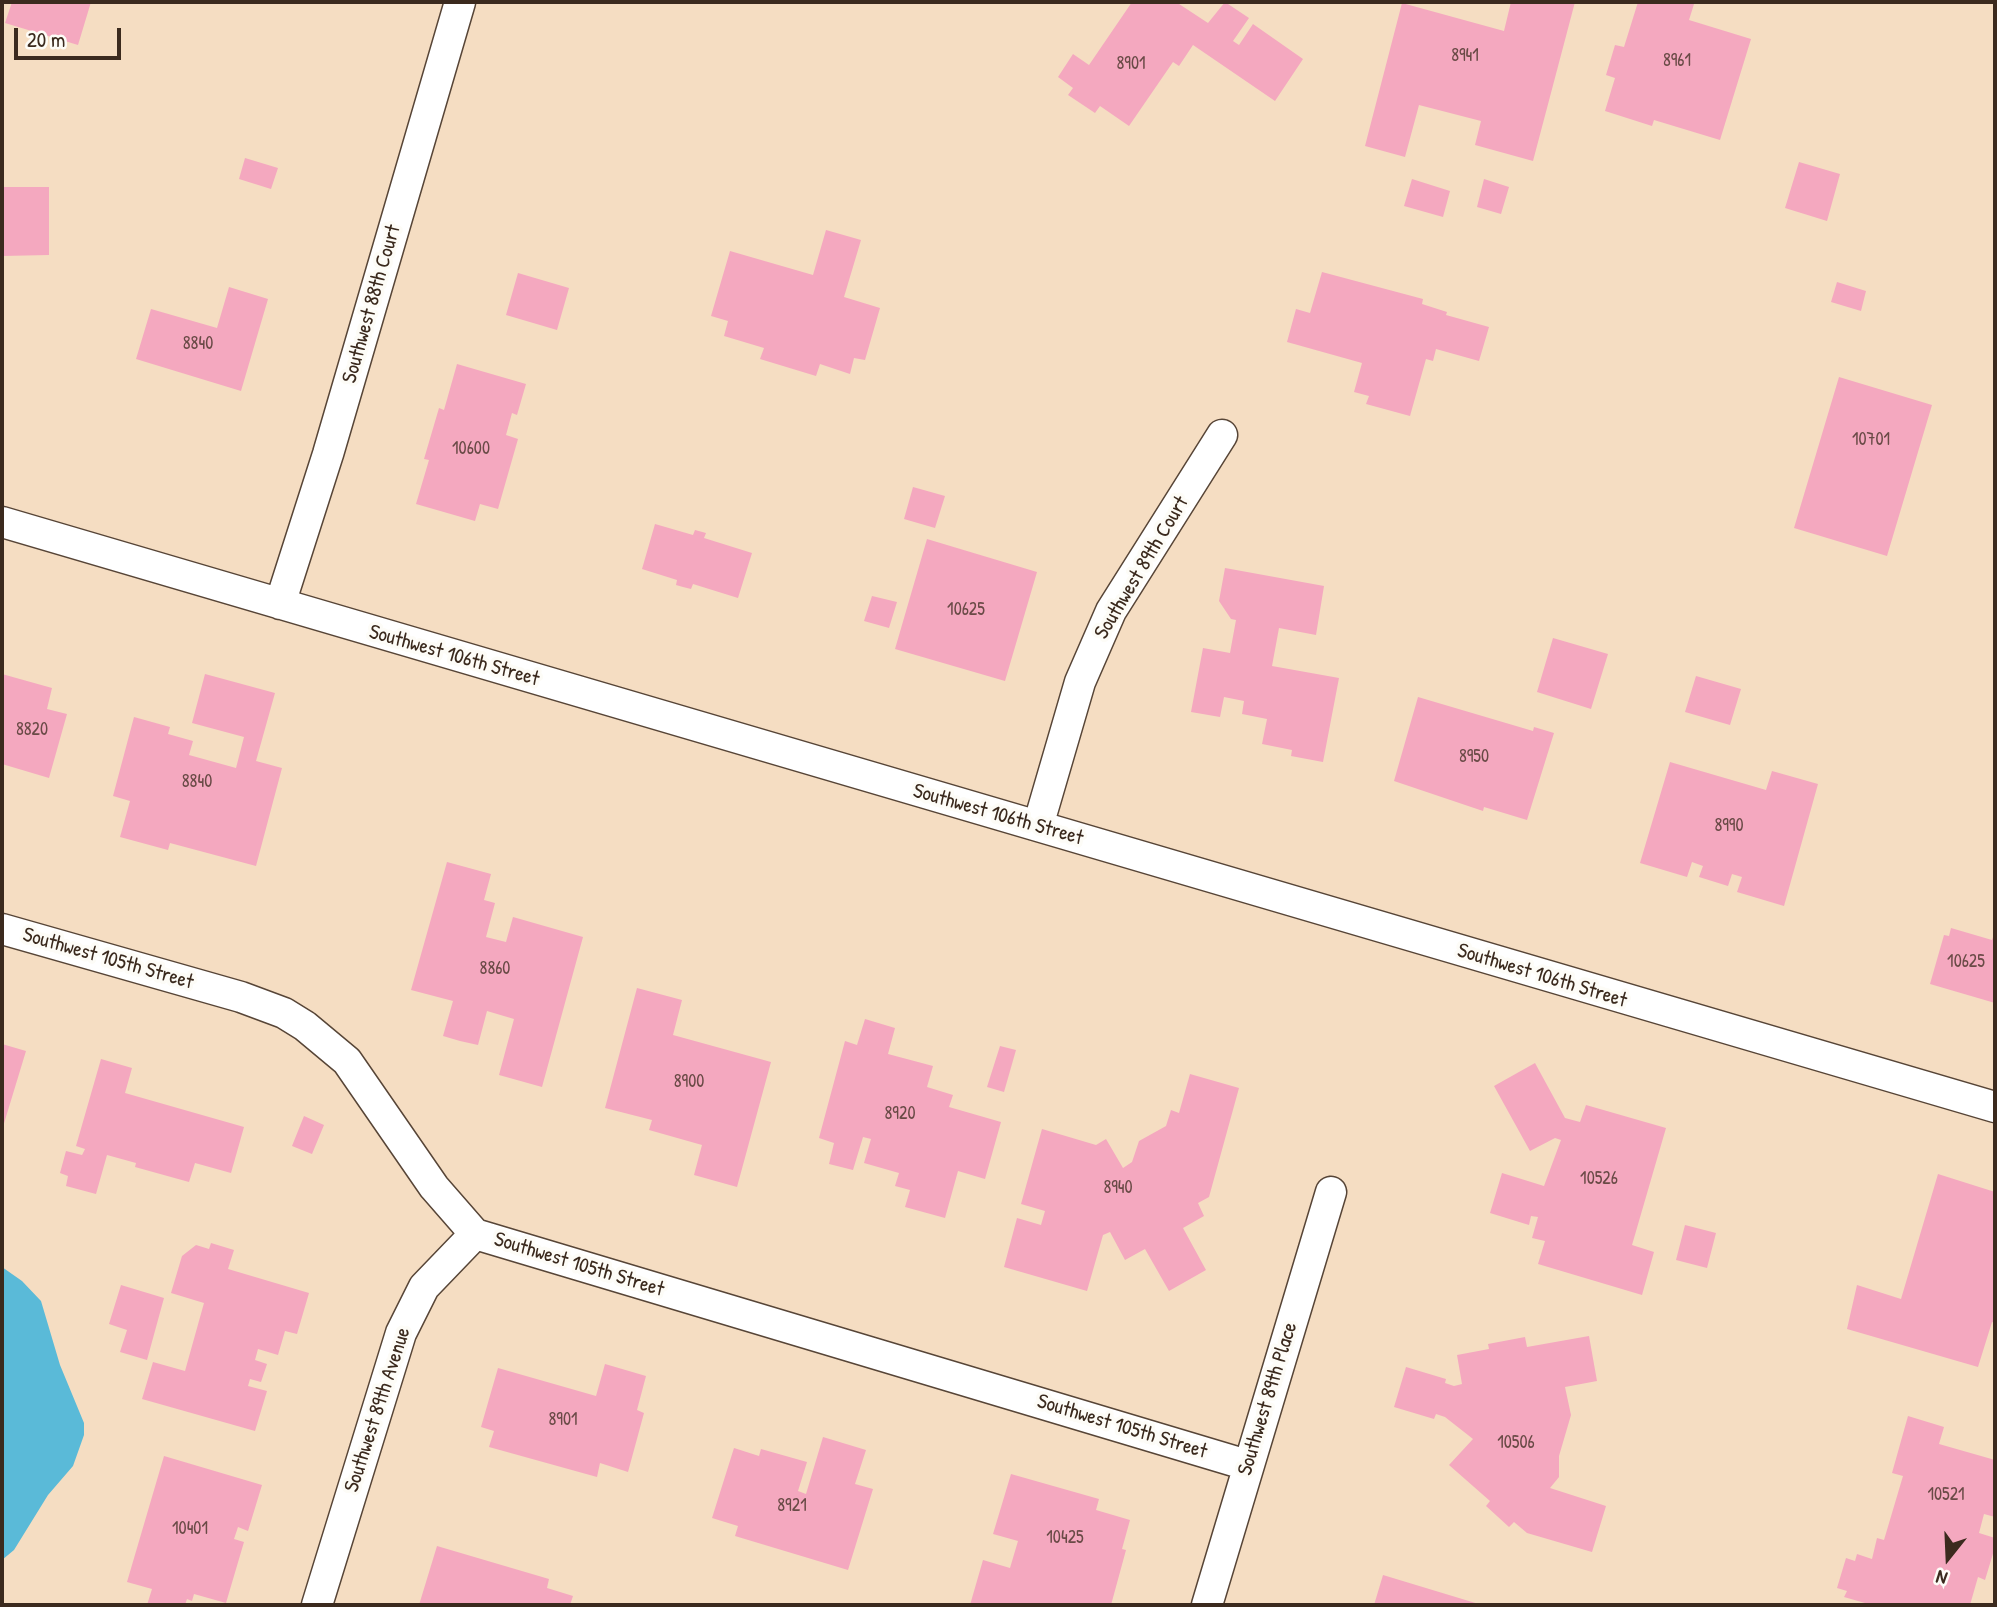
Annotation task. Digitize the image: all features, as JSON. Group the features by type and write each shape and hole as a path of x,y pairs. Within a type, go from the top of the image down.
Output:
{"street":[{"name":"Southwest 88th Court","path":"280,604 328,454 460,2"},
{"name":"Southwest 89th Court","path":"1038,826 1080,682 1111,611 1223,435"},
{"name":"Southwest 106th Street","path":"2,522 1995,1107"},
{"name":"Southwest 105th Street","path":"2,929 241,997 284,1013 306,1026 347,1061 434,1187 475,1234 1247,1465"},
{"name":"Southwest 89th Place","path":"1207,1605 1331,1192"},
{"name":"Southwest 89th Avenue","path":"317,1605 401,1333 424,1287 475,1234"}],"water":[{"path":"2,1267 22,1281 41,1301 60,1365 84,1423 84,1435 73,1466 48,1495 14,1550 2,1560"}],"building":[{"path":"12,2 91,2 78,45 5,23"},
{"path":"1132,2 1176,2 1208,23 1225,2 1249,18 1233,41 1239,45 1253,24 1303,59 1275,101 1193,45 1179,66 1173,62 1129,126 1100,106 1095,113 1068,95 1073,88 1058,77 1073,54 1089,65"},
{"path":"1511,2 1575,2 1533,161 1475,145 1481,121 1419,105 1405,157 1365,146 1402,3 1504,31"},
{"path":"1638,2 1694,4 1689,20 1751,39 1720,140 1654,120 1652,126 1605,111 1615,78 1606,75 1615,45 1624,47"},
{"path":"245,158 278,168 271,189 239,179"},
{"path":"1799,162 1840,174 1827,221 1785,208"},
{"path":"1412,179 1450,191 1443,217 1404,206"},
{"path":"1484,179 1509,187 1501,214 1477,207"},
{"path":"2,187 49,187 49,255 2,256"},
{"path":"826,230 861,240 844,297 880,308 865,360 854,358 850,374 820,364 816,376 760,359 764,348 724,336 728,321 711,316 730,251 813,275"},
{"path":"1322,272 1423,299 1422,304 1447,312 1446,315 1489,327 1479,361 1436,349 1433,361 1426,359 1410,416 1366,404 1369,396 1354,392 1362,363 1287,342 1296,309 1310,313"},
{"path":"518,273 569,288 557,330 506,315"},
{"path":"1837,282 1866,291 1861,311 1831,302"},
{"path":"229,287 268,299 241,391 136,359 151,309 217,328"},
{"path":"457,364 526,384 517,415 512,413 506,435 518,439 498,509 480,504 475,521 416,504 429,460 424,459 439,408 444,410"},
{"path":"1839,377 1932,405 1887,556 1794,528"},
{"path":"913,487 945,496 935,528 904,519"},
{"path":"655,524 693,535 695,530 706,533 704,538 752,553 738,598 693,584 691,589 676,585 677,580 642,569"},
{"path":"927,539 1037,572 1005,681 895,649"},
{"path":"1225,568 1324,586 1316,635 1279,628 1272,666 1339,678 1323,762 1291,756 1292,750 1262,744 1267,719 1242,714 1244,701 1224,697 1220,717 1191,712 1203,648 1230,653 1236,620 1231,619 1219,601"},
{"path":"872,596 897,602 889,628 864,621"},
{"path":"1553,638 1608,654 1591,709 1537,692"},
{"path":"2,674 52,688 47,709 67,714 49,778 2,764"},
{"path":"205,674 275,693 256,761 282,768 256,866 170,843 168,850 120,837 130,801 113,796 134,717 170,727 168,734 193,741 189,755 236,768 244,737 192,723"},
{"path":"1696,676 1741,689 1730,725 1685,712"},
{"path":"1418,697 1533,731 1534,727 1554,733 1527,820 1484,807 1483,811 1394,781"},
{"path":"1670,762 1766,790 1772,771 1818,784 1784,906 1737,892 1742,877 1732,874 1728,886 1699,877 1703,866 1692,862 1687,877 1640,863"},
{"path":"447,862 491,874 484,900 495,903 486,937 506,942 513,917 583,937 542,1087 499,1075 514,1019 487,1011 478,1045 460,1041 443,1036 453,1001 411,990"},
{"path":"1951,928 1992,940 1995,931 1995,1003 1930,984 1944,935 1949,936"},
{"path":"637,988 682,1000 673,1035 771,1062 737,1187 694,1175 702,1145 649,1130 652,1120 605,1108"},
{"path":"865,1019 895,1028 888,1054 933,1066 927,1087 953,1095 949,1107 1001,1122 985,1179 958,1171 945,1218 905,1207 910,1190 895,1186 899,1173 864,1163 871,1139 863,1137 853,1170 829,1164 834,1143 819,1138 845,1041 857,1045"},
{"path":"2,1044 26,1051 2,1130"},
{"path":"1000,1046 1016,1050 1004,1092 987,1087"},
{"path":"101,1059 132,1068 125,1093 244,1127 231,1173 195,1163 189,1182 135,1167 136,1163 107,1155 96,1194 66,1186 68,1176 60,1173 66,1151 82,1155 85,1149 76,1146"},
{"path":"1535,1063 1565,1118 1580,1122 1586,1105 1666,1128 1632,1245 1654,1252 1642,1295 1538,1264 1545,1241 1532,1238 1538,1217 1531,1216 1529,1225 1490,1213 1502,1173 1544,1186 1561,1140 1555,1138 1530,1151 1494,1086"},
{"path":"1190,1074 1239,1088 1209,1197 1198,1203 1204,1216 1183,1228 1206,1270 1169,1291 1145,1249 1125,1260 1110,1232 1103,1235 1087,1291 1004,1267 1017,1218 1041,1225 1045,1211 1021,1204 1042,1129 1096,1145 1106,1139 1123,1168 1132,1162 1139,1141 1166,1126 1171,1110 1179,1113"},
{"path":"304,1116 324,1125 312,1154 292,1146"},
{"path":"1938,1174 1995,1192 1995,1323 1992,1322 1978,1367 1847,1329 1857,1285 1901,1299"},
{"path":"1685,1225 1716,1233 1707,1268 1676,1260"},
{"path":"211,1243 234,1250 228,1269 309,1293 297,1334 285,1331 278,1355 258,1349 255,1360 267,1364 261,1382 250,1379 248,1386 267,1391 255,1431 142,1399 153,1362 185,1371 204,1303 171,1293 182,1256 196,1245 209,1249"},
{"path":"121,1285 164,1298 147,1360 120,1352 127,1330 109,1324"},
{"path":"1589,1336 1597,1381 1565,1387 1571,1415 1559,1456 1559,1477 1550,1488 1606,1506 1592,1552 1527,1533 1514,1522 1509,1527 1486,1506 1490,1501 1449,1465 1473,1439 1445,1417 1436,1414 1434,1419 1394,1407 1406,1367 1446,1379 1445,1383 1454,1386 1462,1384 1457,1355 1489,1349 1488,1344 1525,1337 1527,1347"},
{"path":"605,1364 646,1376 637,1410 644,1413 628,1472 600,1463 597,1477 489,1447 494,1431 481,1427 498,1368 596,1396"},
{"path":"1908,1416 1944,1427 1939,1444 1995,1460 1995,1517 1984,1514 1979,1533 1995,1538 1995,1547 1985,1580 1978,1577 1970,1605 1872,1605 1844,1597 1847,1591 1837,1588 1846,1558 1855,1561 1857,1554 1872,1559 1877,1538 1884,1540 1903,1476 1892,1473"},
{"path":"823,1437 866,1450 855,1484 873,1489 848,1570 735,1536 738,1526 712,1518 734,1448 759,1456 761,1449 807,1462 798,1491 806,1494"},
{"path":"164,1456 262,1485 248,1531 238,1527 234,1539 244,1542 226,1603 194,1594 192,1601 187,1599 185,1605 147,1605 152,1589 127,1582"},
{"path":"1011,1474 1099,1499 1096,1510 1130,1520 1122,1549 1126,1550 1111,1605 970,1605 983,1560 1010,1568 1018,1541 993,1534"},
{"path":"437,1546 549,1579 547,1588 573,1596 570,1605 419,1605"},
{"path":"1383,1575 1482,1605 1374,1605"}]}
